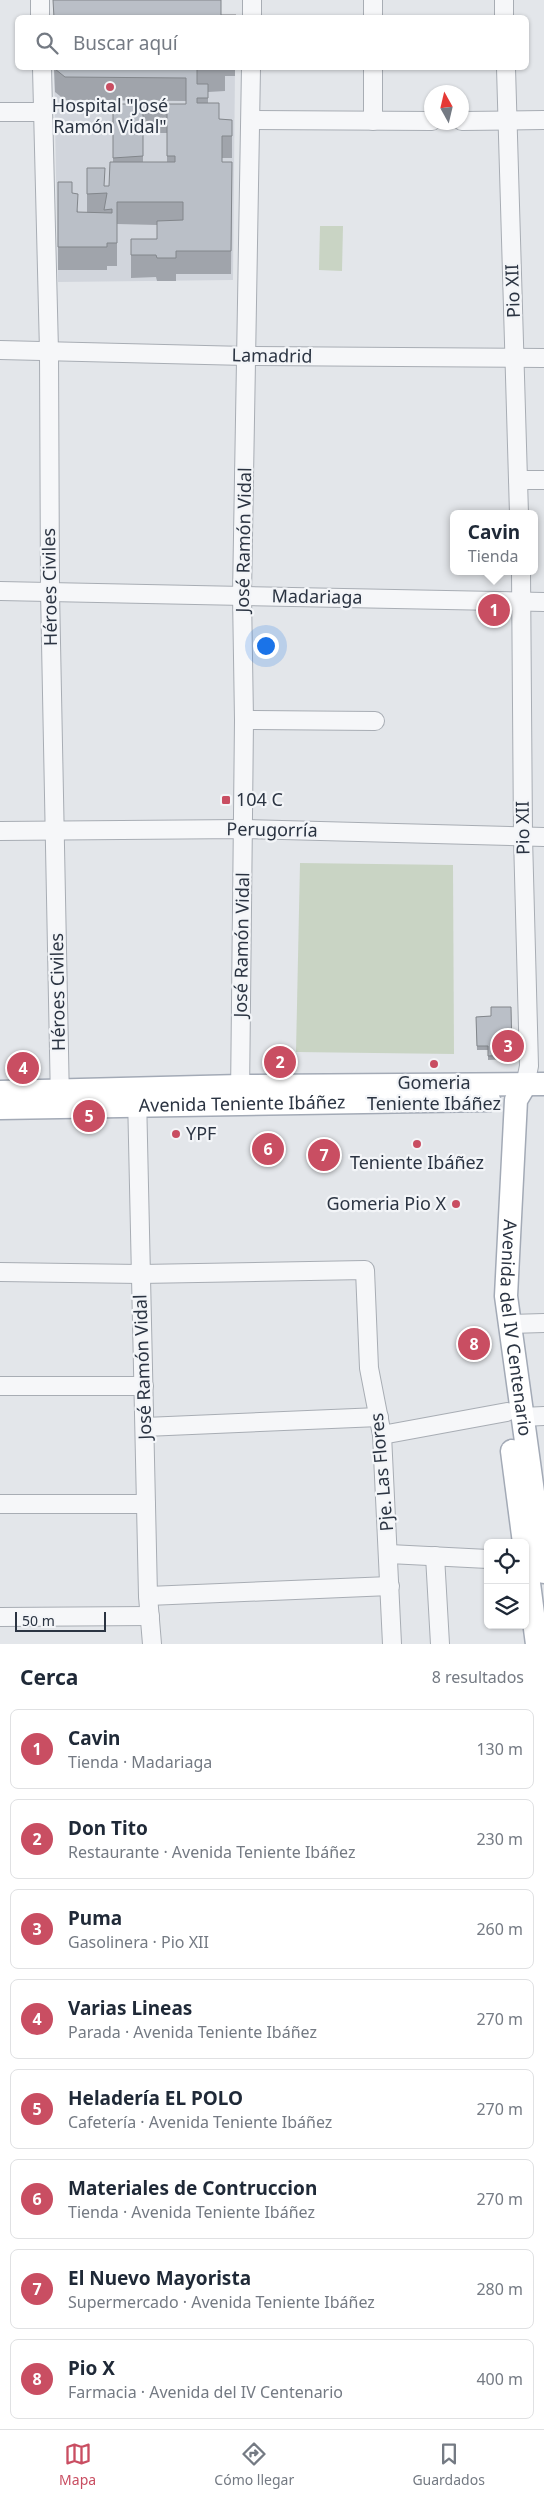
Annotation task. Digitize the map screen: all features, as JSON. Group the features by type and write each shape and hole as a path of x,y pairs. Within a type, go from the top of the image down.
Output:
{"main road":[{"name":"Avenida Teniente Ibáñez","path":"0,1108 60,1100 240,1095 518,1091 544,1100"},
{"name":"Avenida del IV Centenario","path":"518,1091 506,1274 510,1324 539,1499 529,1558 537,1591 537,1644"},
{"name":"Avenida del IV Centenario","path":"518,1091 492,1296 524,1415 528,1539"},
{"name":"Avenida Teniente Ibáñez","path":"0,1092 60,1100"}],"street":[{"path":"40,0 40,15"},
{"path":"252,0 252,15"},
{"path":"373,0 373,15"},
{"path":"504,0 504,15"},
{"name":"Héroes Civiles","path":"42,70 49,351 50,591 60,1100"},
{"name":"José Ramón Vidal","path":"240,1095 244,720 242,595 251,70"},
{"path":"373,70 373,121"},
{"name":"Pio XII","path":"506,70 519,510"},
{"path":"0,112 43,112"},
{"path":"251,120 424,121"},
{"path":"469,121 544,120"},
{"name":"Lamadrid","path":"0,350 246,356 544,358"},
{"path":"518,480 544,480"},
{"name":"Pio XII","path":"518,1091 529,1066 523,836 521,575"},
{"name":"Madariaga","path":"0,591 544,602"},
{"path":"244,720 375,721"},
{"name":"Perugorría","path":"0,831 243,829 544,836"},
{"name":"José Ramón Vidal","path":"136,1097 148,1596 152,1644"},
{"name":"Pje. Las Flores","path":"140,1274 365,1270 369,1368 382,1435 392,1644"},
{"path":"0,1272 140,1274"},
{"path":"510,1324 544,1323"},
{"path":"0,1386 144,1386"},
{"path":"382,1435 524,1415"},
{"path":"144,1427 379,1418"},
{"path":"0,1504 146,1504"},
{"path":"389,1554 484,1559"},
{"path":"434,1556 440,1644"},
{"path":"148,1596 390,1586"},
{"path":"0,1617 150,1616"}],"shaded area":[{"path":"54,70 235,70 233,280 58,282"}],"green space":[{"path":"320,226 343,226 342,271 319,270"},
{"path":"300,863 453,865 454,1054 296,1052"}],"building":[{"path":"53,0 221,0 221,15 54,15"},
{"path":"56,70 197,70 197,84 208,84 208,98 197,98 197,103 219,103 219,119 232,120 232,136 222,136 222,162 232,162 231,251 176,251 176,258 157,258 156,255 131,255 131,239 157,239 157,221 183,220 183,202 117,202 117,243 107,243 107,247 58,247 58,182 72,182 72,193 78,194 77,212 112,213 112,209 104,210 107,193 87,194 87,168 105,168 104,186 109,186 110,162 175,162 175,156 167,156 167,110 143,110 143,156 113,158 113,104 186,104 186,78 65,77"},
{"path":"491,1007 511,1007 512,1055 488,1056 488,1046 477,1046 476,1017 491,1016"}],"place":[{"name":"Hospital \"José Ramón Vidal\"","path":"110,87"},
{"name":"Cavin","path":"494,610"},
{"name":"104 C","path":"226,800"},
{"name":"Puma","path":"508,1046"},
{"name":"Don Tito","path":"280,1062"},
{"name":"Gomeria Teniente Ibáñez","path":"434,1064"},
{"name":"Varias Lineas","path":"23,1068"},
{"name":"Heladería EL POLO","path":"89,1116"},
{"name":"YPF","path":"176,1134"},
{"name":"Teniente Ibáñez","path":"417,1144"},
{"name":"Materiales de Contruccion","path":"268,1149"},
{"name":"El Nuevo Mayorista","path":"324,1155"},
{"name":"Gomeria Pio X","path":"456,1204"},
{"name":"Pio X","path":"474,1344"}]}
